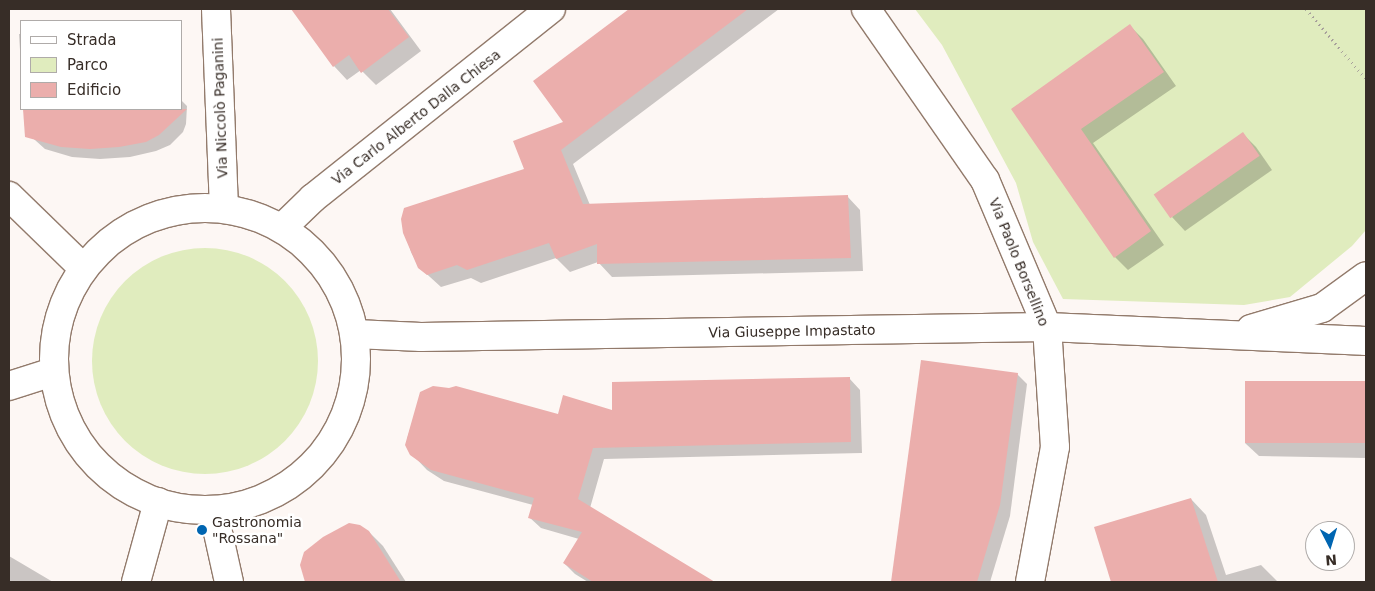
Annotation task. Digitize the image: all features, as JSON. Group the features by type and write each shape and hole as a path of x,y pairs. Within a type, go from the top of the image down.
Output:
{"street":[{"name":"Via Niccolò Paganini","path":"216,9 224,208"},
{"name":"Via Carlo Alberto Dalla Chiesa","path":"282,228 313,198 552,9"},
{"name":"Via Paolo Borsellino","path":"866,9 985,180 1048,327 1055,447 1030,582"},
{"path":"9,196 83,268"},
{"path":"224,208 282,228 316,256 342,292 355,334 356,376 345,417 324,453 293,482 278,490 255,501 214,510 158,502 126,488 98,466 75,438 60,406 53,372 54,335 64,300 83,268 122,231 170,211 224,208"},
{"name":"Via Giuseppe Impastato","path":"1229,336 1322,308 1366,276"},
{"name":"Via Giuseppe Impastato","path":"355,334 421,337 1048,327 1366,341"},
{"path":"9,386 53,372"},
{"path":"136,582 158,502"},
{"path":"214,510 229,582"}],"path":[{"path":"1306,9 1366,79"}],"green space":[{"path":"915,9 1366,9 1366,230 1352,246 1290,297 1244,305 1063,299 1033,242 1016,183 942,45"},
{"path":"194,248 216,248 238,252 258,261 277,273 293,289 305,308 314,328 318,361 314,394 310,404 293,433 277,449 258,461 238,470 216,474 194,474 172,470 152,461 133,449 117,433 105,414 96,394 92,372 92,350 96,328 105,308 117,289 133,273 152,261 172,252"}],"building":[{"path":"291,9 388,9 409,37 361,73 349,55 333,67"},
{"path":"629,9 748,9 561,150 583,204 848,195 851,258 597,264 597,244 556,259 549,243 467,270 457,265 427,275 418,268 403,233 401,219 404,208 524,169 513,141 563,122 533,81"},
{"path":"1130,24 1164,72 1081,129 1151,231 1114,258 1011,109"},
{"path":"187,109 159,135 146,142 119,147 90,149 61,147 25,137 23,110"},
{"path":"1243,132 1260,156 1170,218 1154,195"},
{"path":"921,360 1018,373 1000,505 977,582 891,582"},
{"path":"850,377 851,442 593,448 578,499 715,582 593,582 563,563 582,532 528,518 534,498 431,470 410,455 405,445 420,392 433,386 449,388 456,386 558,414 563,395 612,410 612,382"},
{"path":"1245,381 1366,381 1366,443 1245,443"},
{"path":"1191,498 1218,582 1111,582 1094,527"},
{"path":"349,523 360,525 369,531 401,582 305,582 300,565 304,552 323,537"}],"place":[{"name":"Gastronomia \"Rossana\"","path":"202,530"}]}
